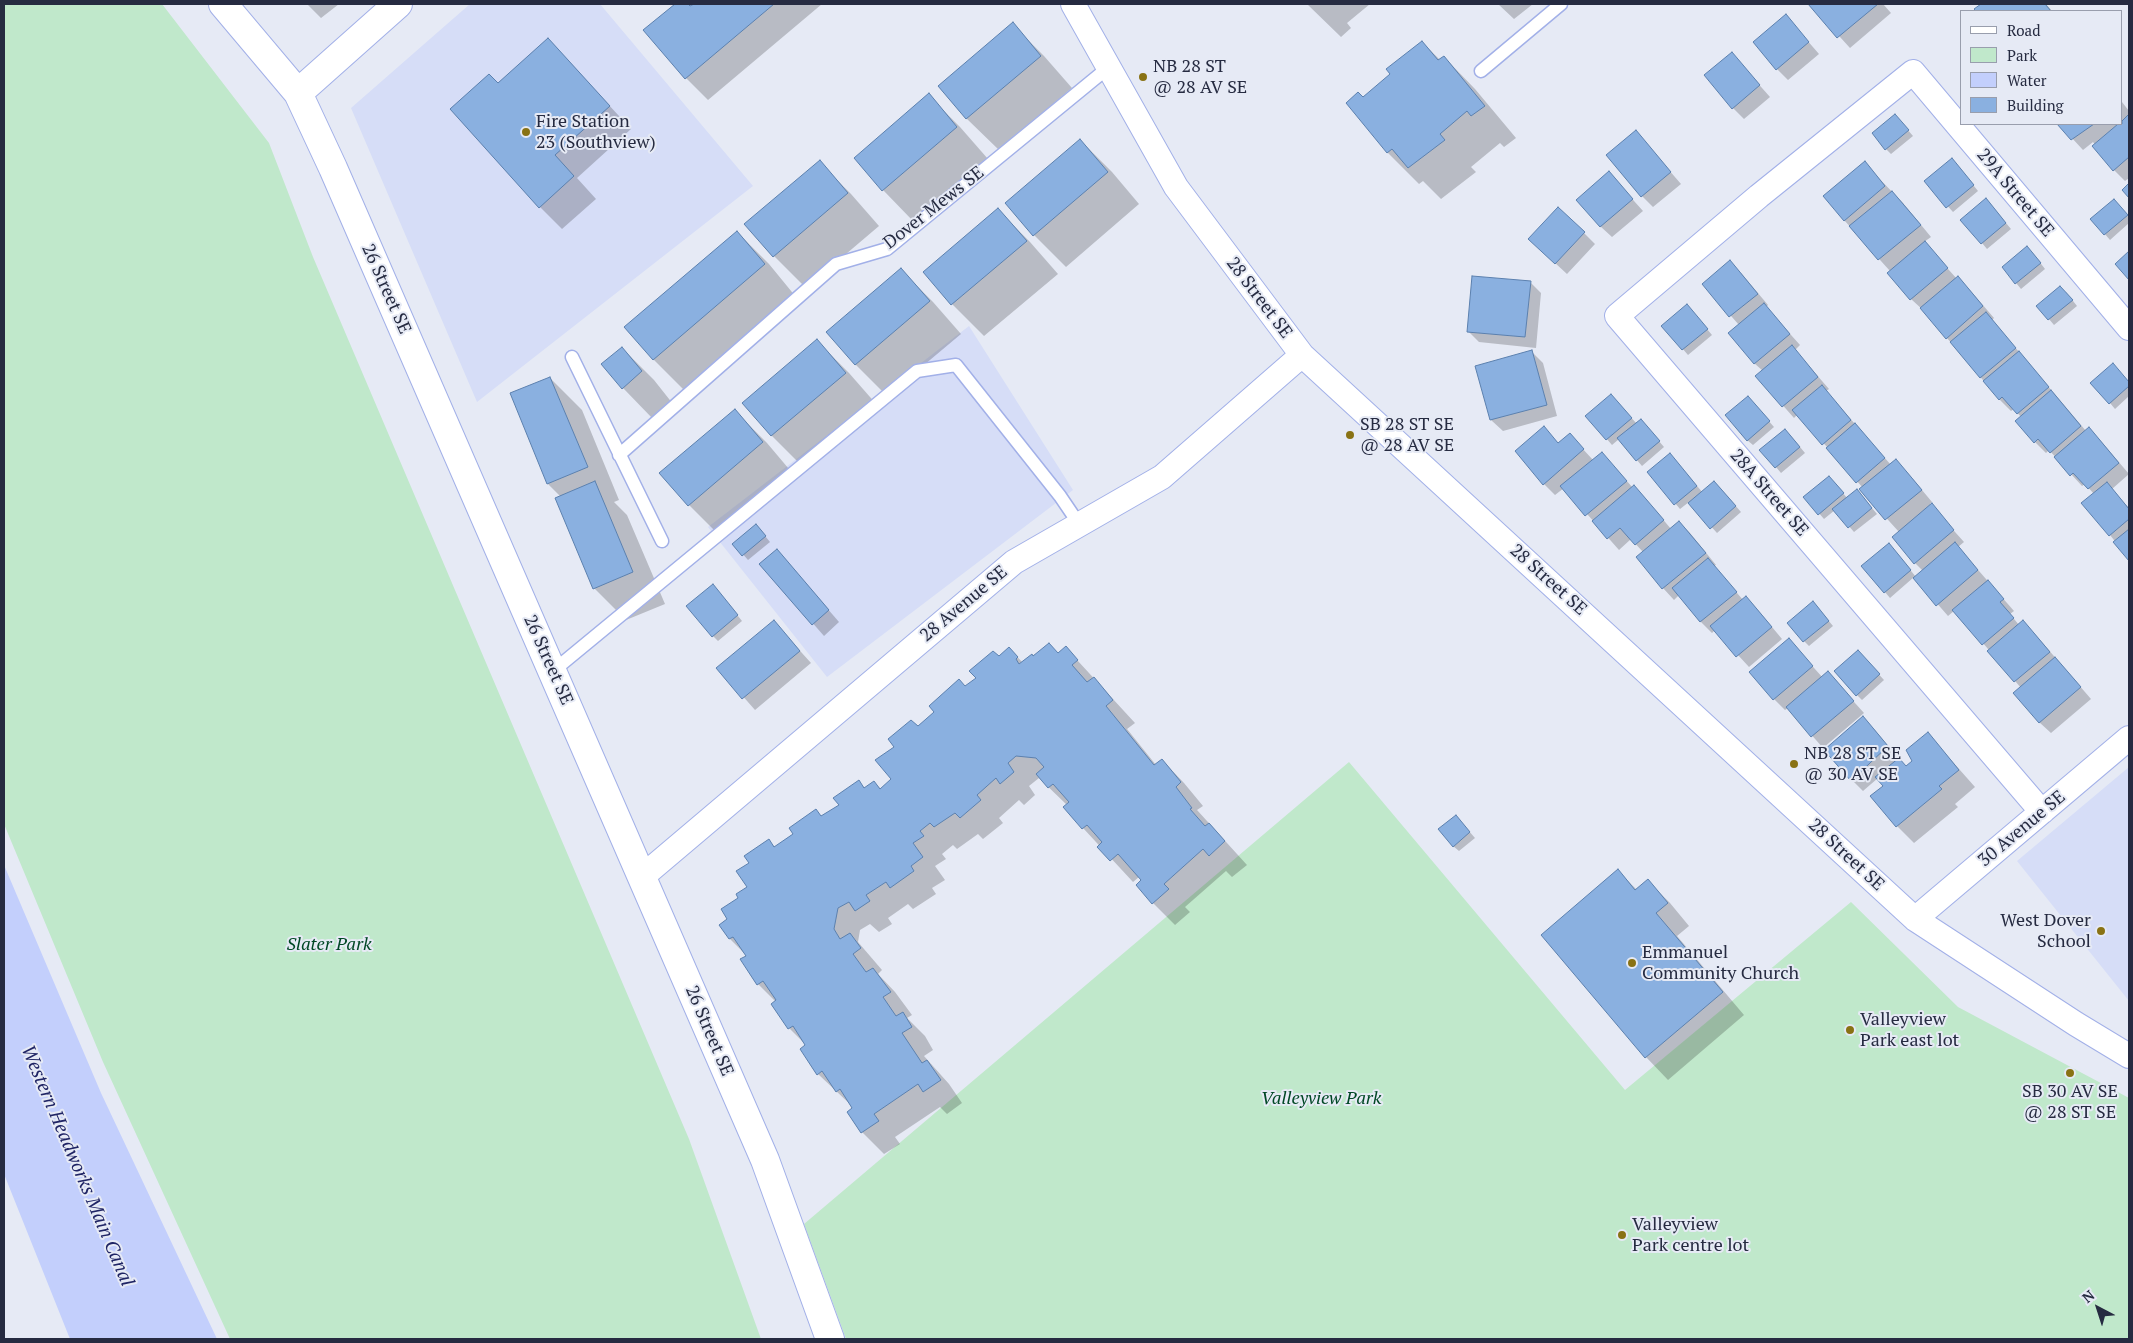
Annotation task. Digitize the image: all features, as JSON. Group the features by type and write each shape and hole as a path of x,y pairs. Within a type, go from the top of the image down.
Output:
{"street":[{"name":"26 Street SE","path":"223,4 298,93 333,168 643,876 765,1160 830,1339"},
{"path":"298,93 398,4"},
{"name":"28 Street SE","path":"1074,4 1176,187 1302,356 1915,919 2076,1024 2129,1056"},
{"name":"29A Street SE","path":"1759,196 1913,72 2129,328"},
{"name":"28A Street SE","path":"1759,196 1617,316 2042,812"},
{"name":"28 Avenue SE","path":"643,876 1014,562 1162,477 1302,356"},
{"name":"30 Avenue SE","path":"1915,919 2129,738"}],"lane":[{"path":"1481,71 1561,4"},
{"name":"Dover Mews SE","path":"619,455 836,264 887,249 1109,67"},
{"path":"572,358 662,540"},
{"path":"553,671 917,371 956,365 1060,496 1079,524"}],"shaded area":[{"path":"470,4 600,4 753,186 477,402 351,108"},
{"path":"969,326 1073,490 827,677 708,527"},
{"name":"West Dover School","path":"2129,767 2129,1001 2017,861"}],"green space":[{"name":"Slater Park","path":"4,4 162,4 269,143 313,257 689,1139 761,1339 230,1339 103,1062 4,824"},
{"name":"Valleyview Park","path":"1349,762 1625,1090 1851,902 1958,1007 2129,1098 2129,1339 846,1339 804,1224"}],"water":[{"name":"Western Headworks Main Canal","path":"4,865 101,1093 217,1339 70,1339 4,1174"}],"building":[{"path":"675,4 688,4 690,6 694,4 774,4 685,79 643,30"},
{"path":"1808,4 1878,4 1837,38"},
{"path":"1981,4 2045,4 2050,10 1975,10"},
{"path":"1786,14 1809,42 1776,70 1753,42"},
{"path":"1013,22 1041,56 966,119 938,86"},
{"name":"Fire Station 23 (Southview)","path":"548,38 610,106 555,155 574,176 539,208 450,109 489,74 498,83"},
{"path":"1422,41 1438,60 1444,56 1485,106 1471,116 1467,111 1440,134 1445,140 1408,168 1392,149 1387,153 1346,103 1358,92 1363,97 1390,74 1386,69"},
{"path":"1732,52 1760,85 1732,109 1704,75"},
{"path":"929,93 957,127 882,191 854,158"},
{"path":"1895,114 1909,130 1885,150 1872,133"},
{"path":"2129,114 2129,157 2113,171 2092,146 2117,125 2123,125 2123,120"},
{"path":"2058,125 2093,125 2071,140"},
{"path":"1636,130 1671,172 1641,197 1606,155"},
{"path":"1080,139 1108,172 1033,236 1005,203"},
{"path":"1952,158 1974,185 1946,208 1924,181"},
{"path":"820,160 848,193 773,257 744,224"},
{"path":"1865,161 1885,186 1844,221 1823,196"},
{"path":"1609,171 1633,199 1600,227 1576,200"},
{"path":"2129,183 2129,198 2122,190"},
{"path":"1892,191 1921,225 1878,260 1849,226"},
{"path":"1986,198 2006,223 1981,244 1960,220"},
{"path":"2114,199 2128,215 2104,235 2090,219"},
{"path":"1558,207 1585,232 1555,264 1528,239"},
{"path":"998,208 1027,241 951,305 923,272"},
{"path":"737,231 765,264 653,360 624,327"},
{"path":"1925,241 1948,268 1910,300 1887,273"},
{"path":"2027,246 2041,263 2015,284 2002,267"},
{"path":"2129,251 2129,280 2115,264"},
{"path":"1730,260 1758,294 1729,317 1702,284"},
{"path":"901,268 930,301 855,365 826,332"},
{"path":"1472,276 1531,281 1525,337 1467,332"},
{"path":"1958,276 1983,306 1946,339 1920,308"},
{"path":"2060,286 2073,300 2048,320 2036,306"},
{"path":"1764,303 1790,334 1754,364 1728,333"},
{"path":"1687,304 1708,329 1682,350 1661,326"},
{"path":"1986,312 2016,348 1980,378 1950,342"},
{"path":"817,339 846,373 771,436 742,403"},
{"path":"1792,345 1818,377 1782,407 1755,376"},
{"path":"622,347 642,371 622,389 601,364"},
{"path":"1532,350 1547,405 1490,420 1475,366"},
{"path":"2019,351 2049,387 2017,414 2002,397 1999,400 1983,381"},
{"path":"2113,363 2129,382 2129,386 2109,404 2090,383"},
{"path":"550,377 588,467 547,484 510,393"},
{"path":"1822,385 1851,420 1822,445 1792,410"},
{"path":"2051,390 2081,426 2050,453 2038,439 2034,443 2015,421"},
{"path":"1611,394 1632,418 1606,440 1585,416"},
{"path":"1748,396 1770,421 1747,441 1725,415"},
{"path":"735,409 763,442 688,506 659,473"},
{"path":"1641,419 1660,441 1636,461 1617,438"},
{"path":"1855,423 1885,458 1856,483 1826,448"},
{"path":"1544,426 1558,443 1570,433 1584,449 1543,485 1515,451"},
{"path":"2089,427 2119,463 2088,489 2073,473 2070,476 2054,457"},
{"path":"1785,429 1800,447 1775,468 1759,450"},
{"path":"1602,452 1627,481 1585,516 1560,486"},
{"path":"1670,453 1697,486 1674,505 1647,472"},
{"path":"1896,459 1922,490 1885,520 1859,489"},
{"path":"1829,476 1844,493 1818,515 1803,497"},
{"path":"595,481 633,572 593,589 555,498"},
{"path":"1714,481 1736,506 1710,529 1688,503"},
{"path":"2107,482 2129,509 2129,519 2109,536 2081,503"},
{"path":"1634,485 1664,520 1635,545 1620,528 1607,539 1592,521"},
{"path":"1857,489 1872,508 1848,528 1832,509"},
{"path":"1932,503 1954,530 1914,564 1892,537"},
{"path":"1679,521 1706,553 1662,589 1636,557"},
{"path":"756,524 766,536 742,556 732,544"},
{"path":"2129,529 2129,561 2113,542"},
{"path":"1955,542 1978,570 1936,606 1913,578"},
{"path":"1889,543 1911,570 1884,593 1861,566"},
{"path":"777,549 829,610 812,625 759,564"},
{"path":"1708,558 1737,592 1700,622 1672,588"},
{"path":"1988,580 2004,599 2000,602 2014,618 1982,645 1952,610"},
{"path":"713,584 738,615 712,637 686,606"},
{"path":"1746,596 1772,627 1736,657 1710,626"},
{"path":"1813,601 1829,621 1803,642 1787,623"},
{"path":"774,620 800,651 742,699 716,668"},
{"path":"2023,620 2050,652 2014,682 1987,651"},
{"path":"1789,638 1813,666 1773,700 1749,672"},
{"path":"1049,643 1058,653 1066,646 1078,660 1072,665 1087,682 1094,677 1113,700 1106,706 1154,765 1162,759 1181,782 1176,787 1192,808 1190,809 1205,826 1209,823 1225,841 1209,856 1203,849 1164,884 1169,889 1152,904 1136,885 1141,880 1118,854 1110,861 1097,847 1102,842 1087,825 1082,829 1063,807 1069,802 1053,784 1048,788 1036,774 1044,767 1036,758 1016,756 1008,763 1014,772 1000,784 996,778 977,795 981,800 960,818 955,813 934,827 930,823 920,831 924,836 913,843 923,857 911,866 914,871 890,888 886,882 866,895 870,901 855,911 849,902 838,908 834,929 840,939 850,933 861,948 853,954 866,972 873,968 891,992 883,997 896,1016 903,1012 912,1027 902,1033 922,1063 927,1060 941,1080 923,1092 918,1084 874,1114 879,1121 861,1133 847,1112 852,1108 840,1089 836,1092 822,1071 817,1075 800,1049 805,1045 793,1026 788,1029 771,1004 776,1000 763,981 757,985 740,959 746,956 733,937 729,939 719,925 727,919 721,909 738,898 736,894 747,887 736,871 749,863 744,856 769,839 774,847 793,834 789,828 816,809 821,816 839,805 833,798 859,780 864,788 874,781 880,789 891,779 875,760 894,747 888,739 911,720 918,726 934,712 929,706 959,679 965,686 976,678 969,671 993,651 999,656 1009,647 1018,657 1016,659 1019,664"},
{"path":"1858,650 1880,674 1856,696 1834,671"},
{"path":"2055,657 2081,687 2039,723 2013,693"},
{"path":"1828,671 1854,701 1811,737 1786,707"},
{"path":"1863,716 1888,746 1851,781 1824,750"},
{"path":"1928,732 1959,770 1939,786 1942,789 1896,827 1870,796 1883,786 1875,777 1899,758 1906,766 1912,761 1906,750"},
{"path":"1456,815 1470,832 1453,847 1438,829"},
{"name":"Emmanuel Community Church","path":"1618,869 1635,890 1648,879 1668,903 1656,913 1723,992 1645,1058 1541,935"}],"place":[{"name":"NB 28 ST @ 28 AV SE","path":"1143,77"},
{"name":"Fire Station 23 (Southview)","path":"526,132"},
{"name":"SB 28 ST SE @ 28 AV SE","path":"1350,435"},
{"name":"NB 28 ST SE @ 30 AV SE","path":"1794,764"},
{"name":"West Dover School","path":"2101,931"},
{"name":"Emmanuel Community Church","path":"1632,963"},
{"name":"Valleyview Park east lot","path":"1850,1030"},
{"name":"SB 30 AV SE @ 28 ST SE","path":"2070,1073"},
{"name":"Valleyview Park centre lot","path":"1622,1235"}]}
